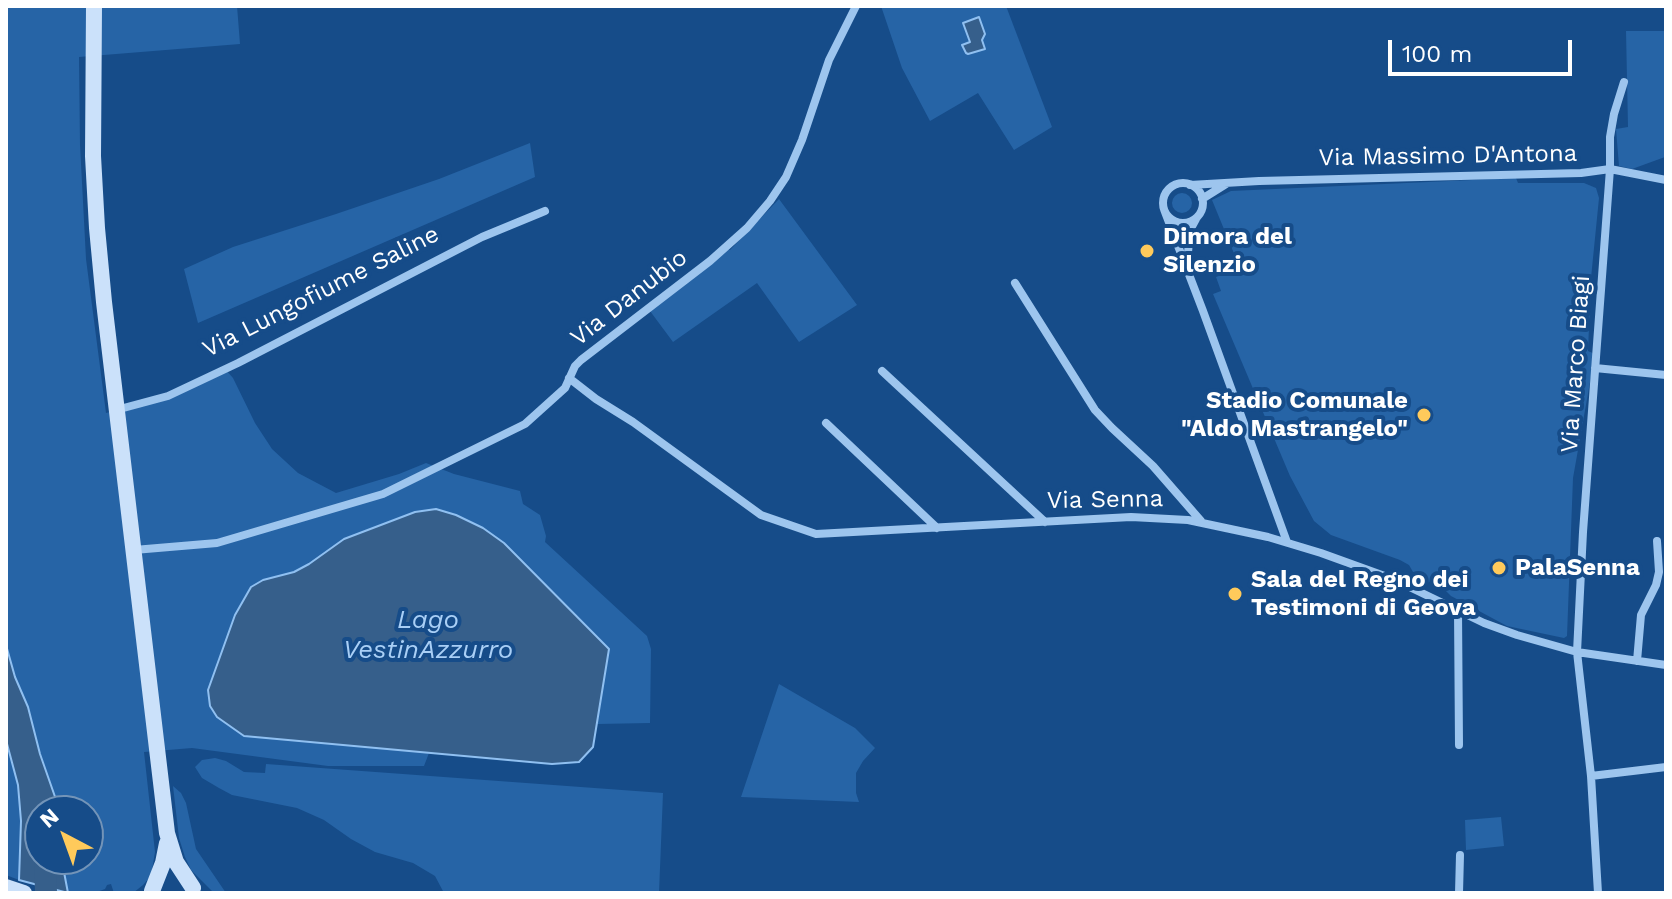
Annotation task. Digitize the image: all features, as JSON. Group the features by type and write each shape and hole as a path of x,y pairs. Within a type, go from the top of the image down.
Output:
{"street":[{"path":"94,6 93,156 97,228 116,410 167,833 176,862 196,890"},
{"name":"Via Danubio","path":"133,550 217,543 383,494 525,424 565,388 581,360 710,261 747,228 770,201 786,177 829,60 856,6"},
{"name":"Via Marco Biagi","path":"1598,893 1591,776 1577,652 1610,169 1609,145 1612,122 1624,82"},
{"name":"Via Massimo D'Antona","path":"1190,185 1558,174 1610,169 1666,180"},
{"name":"Via Massimo D'Antona","path":"1202,199 1230,182"},
{"path":"1187,269 1190,230 1202,209 1202,199 1196,188 1184,183 1171,187 1164,199 1165,212 1287,542"},
{"name":"Via Lungofiume Saline","path":"116,410 168,396 482,237 545,211"},
{"path":"1165,212 1179,223 1196,218"},
{"path":"1015,283 1095,410 1153,466 1202,522"},
{"path":"1595,368 1666,375"},
{"path":"882,371 1045,522"},
{"name":"Via Senna","path":"569,378 761,515 816,534 1151,517 1202,522 1287,542 1393,579 1505,631 1577,652 1666,665"},
{"path":"826,423 937,528"},
{"path":"1637,661 1641,615 1659,572 1657,541"},
{"path":"1458,610 1459,745"},
{"path":"1591,776 1666,767"},
{"path":"151,892 163,863 167,833"},
{"path":"1459,893 1460,855"},
{"path":"151,892 172,883 196,890"},
{"path":"6,887 24,893"}],"shaded area":[{"path":"6,6 237,6 240,44 79,57 86,259 106,413 168,396 225,369 272,449 298,473 336,493 426,463 454,474 520,491 523,504 540,515 545,542 647,636 651,649 650,723 597,724 609,649 309,564 251,587 244,736 429,753 424,766 328,766 192,748 144,752 155,852 151,876 133,893 114,893 111,884 94,893 68,893 65,875 104,875 104,795 54,795 6,645"},
{"path":"881,6 1006,6 1052,127 1014,150 978,93 930,121 902,68"},
{"path":"1626,31 1666,31 1665,157 1632,169 1619,166 1616,129 1628,127"},
{"path":"530,143 535,177 198,323 184,269 233,247 439,179"},
{"name":"Stadio Comunale \"Aldo Mastrangelo\"","path":"1516,178 1518,183 1584,183 1596,188 1599,198 1588,351 1595,354 1573,478 1567,636 1564,638 1507,626 1451,596 1431,581 1423,581 1400,560 1331,535 1314,521 1290,476 1213,294 1221,291 1216,277 1240,268 1212,200 1231,191"},
{"path":"1178,193 1186,193 1192,203 1186,213 1178,213 1172,207 1172,199"},
{"path":"779,199 857,305 799,342 757,283 673,342 650,311 726,249 730,250"},
{"path":"779,684 855,728 875,748 856,773 859,802 741,797"},
{"path":"6,740 18,785 21,821 19,880 6,875"},
{"path":"215,758 244,772 265,773 266,764 663,793 659,893 444,893 435,876 413,863 375,852 324,820 297,808 232,795 202,778 195,767 202,760"},
{"path":"173,786 186,803 196,849 226,893 214,893 191,870 179,838"},
{"path":"1501,817 1504,846 1466,850 1465,820"}],"water":[{"path":"979,17 985,34 982,40 985,49 968,54 962,45 970,42 963,23"},
{"name":"Lago VestinAzzurro","path":"436,509 483,528 504,543 609,649 593,747 579,762 552,764 244,736 217,717 210,706 208,690 235,615 251,587 263,580 294,572 344,539 415,512"},
{"path":"6,645 54,795 24,795 24,875 65,875 68,893 19,880 21,821 18,785 6,740"}],"waterway":[{"path":"45,875 46,893"}],"place":[{"name":"Dimora del Silenzio","path":"1147,251"},
{"name":"Stadio Comunale \"Aldo Mastrangelo\"","path":"1424,415"},
{"name":"PalaSenna","path":"1499,568"},
{"name":"Sala del Regno dei Testimoni di Geova","path":"1235,594"}]}
